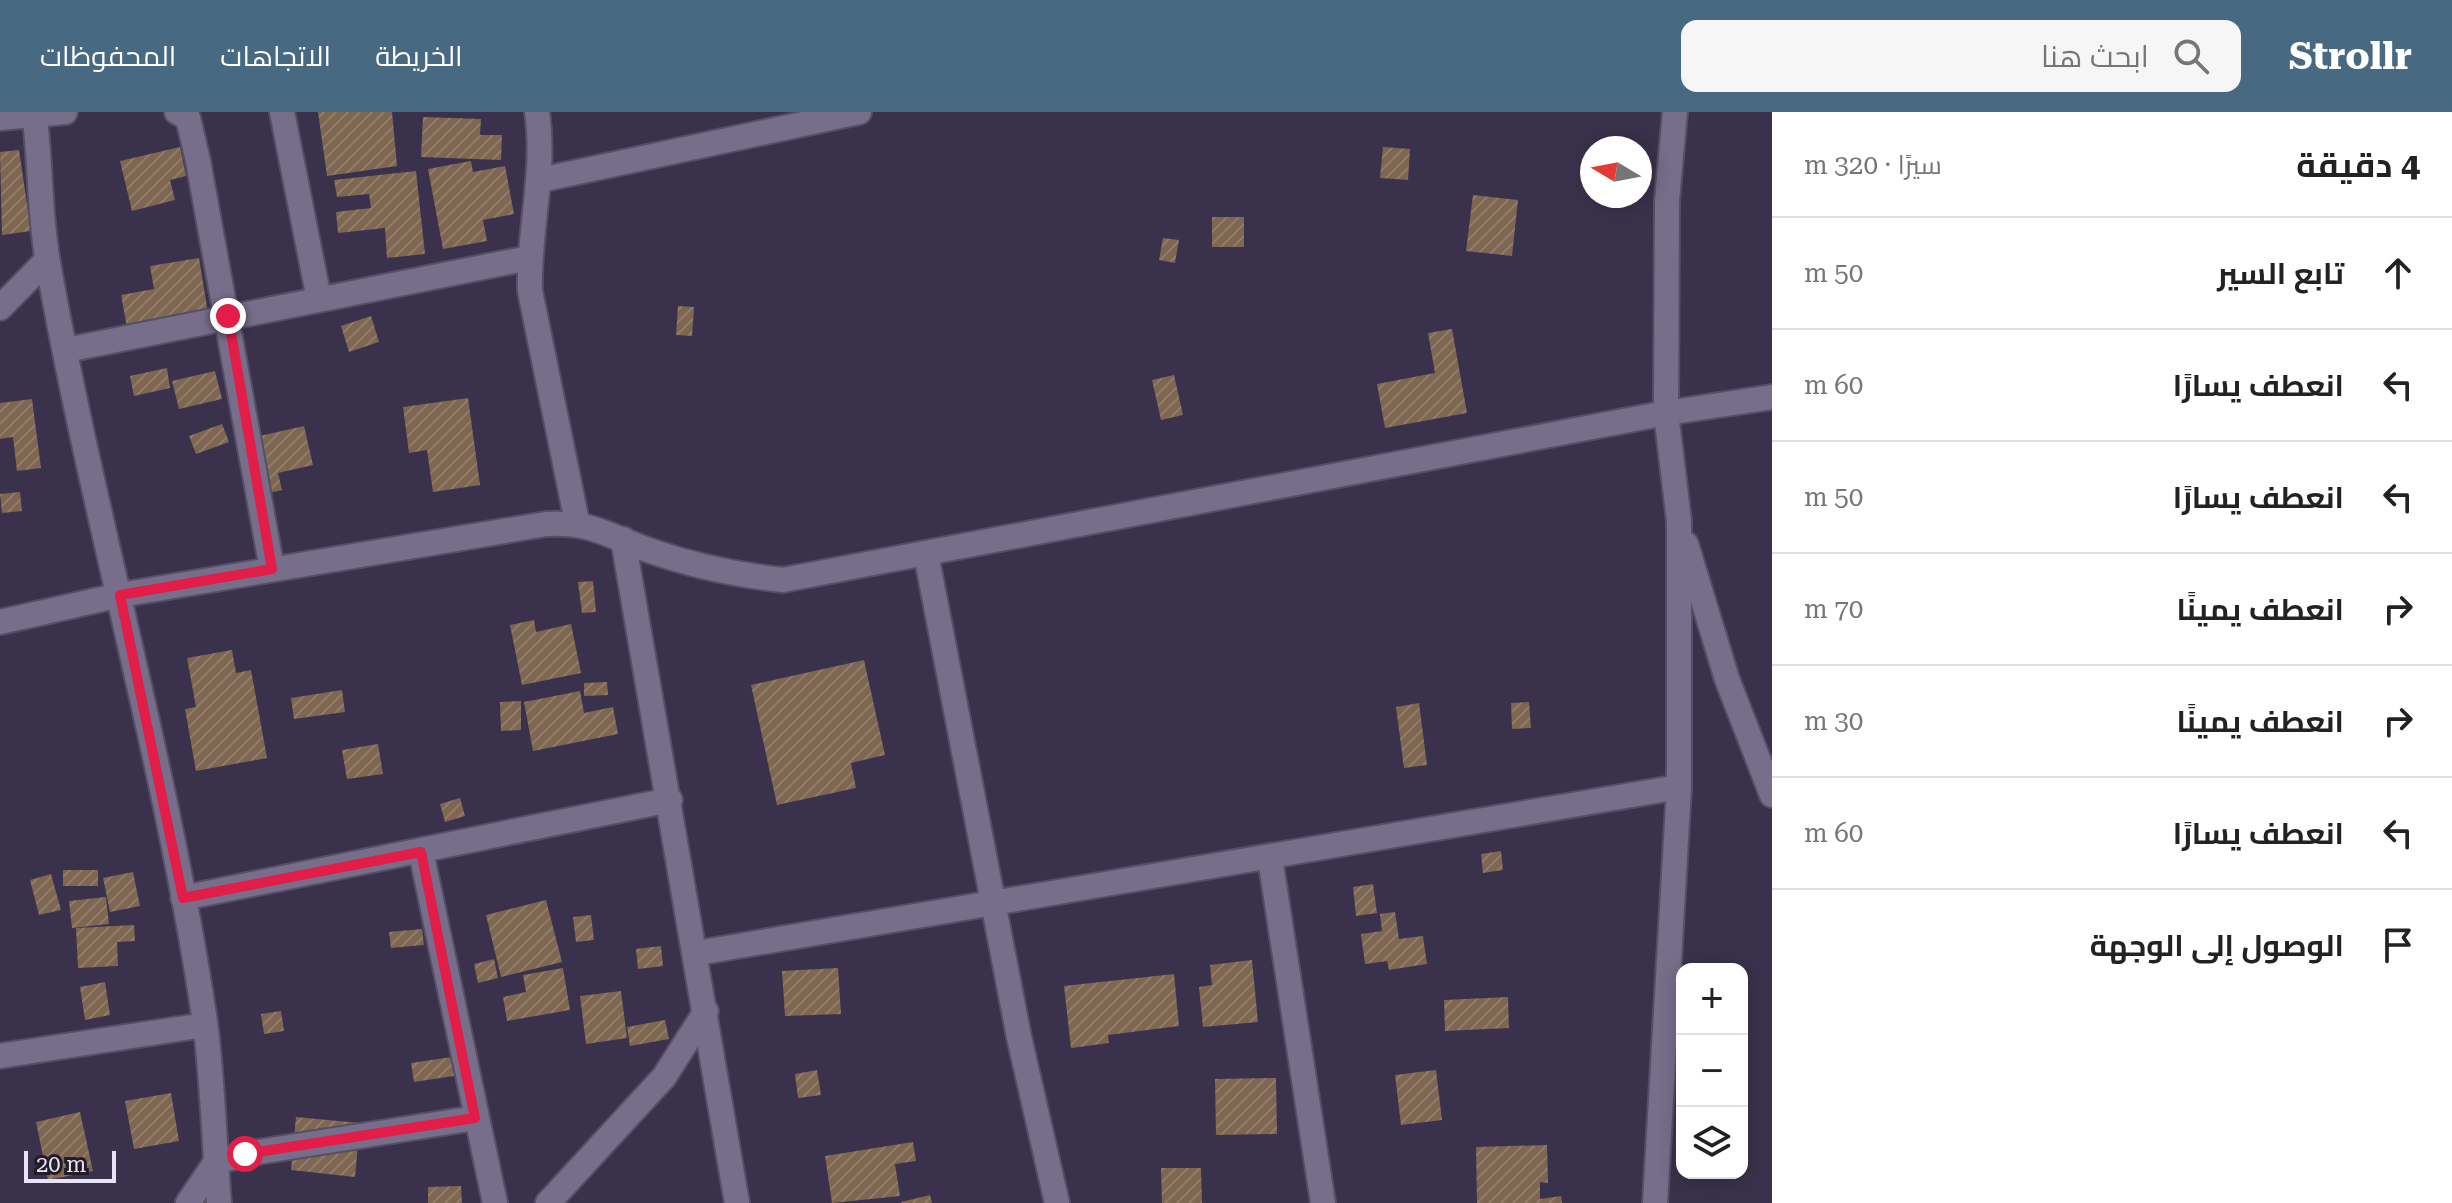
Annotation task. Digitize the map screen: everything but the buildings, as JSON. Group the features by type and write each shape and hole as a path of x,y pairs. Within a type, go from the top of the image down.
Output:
{"street":[{"path":"0,118 65,112"},
{"path":"177,112 188,118 228,316 272,569"},
{"path":"282,112 319,299"},
{"path":"537,112 540,180 529,258 530,291 577,522"},
{"path":"540,180 859,112"},
{"path":"1659,1196 1679,787 1679,521 1666,413 1667,200 1675,112"},
{"path":"34,114 47,260 97,508 120,595 183,898 205,1025 219,1203"},
{"path":"66,350 529,258"},
{"path":"0,308 47,260"},
{"path":"0,622 120,595 506,529 577,522 723,573 783,580 1666,413 1772,397"},
{"path":"1679,521 1727,679 1772,795"},
{"path":"623,539 697,953 737,1203"},
{"path":"926,554 994,905 1057,1203"},
{"path":"697,953 1679,787"},
{"path":"183,898 670,800"},
{"path":"421,852 495,1203"},
{"path":"1270,858 1323,1203"},
{"path":"548,1203 664,1077 706,1011"},
{"path":"0,1056 205,1025"},
{"path":"188,1203 216,1162 245,1154 475,1118"}],"route":[{"path":"228,316 272,569 120,595 183,898 421,852 475,1118 245,1154"}]}
